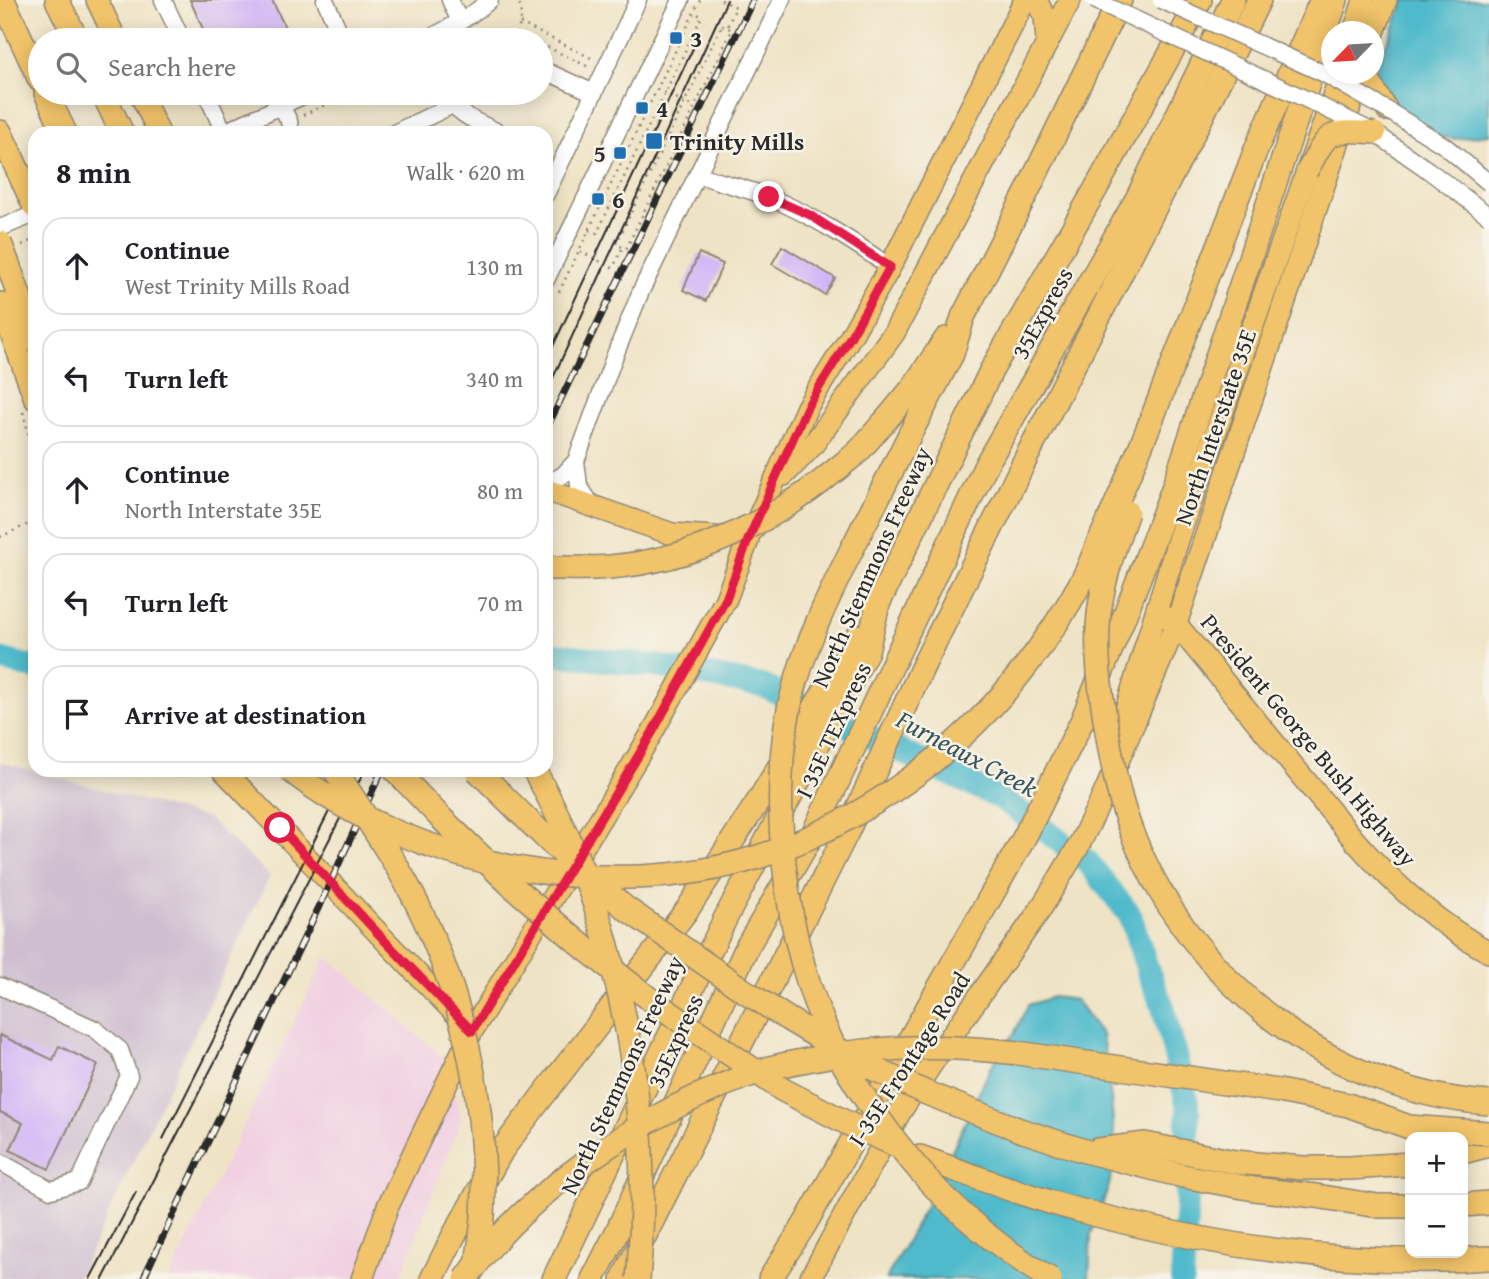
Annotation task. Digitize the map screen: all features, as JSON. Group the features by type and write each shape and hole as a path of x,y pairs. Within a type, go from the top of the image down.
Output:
{"highway":[{"path":"3,0 28,54"},
{"path":"57,0 71,28"},
{"path":"1049,1279 1026,1265 961,1215 932,1186 906,1156 860,1091 829,1036 802,962 790,910 784,863 781,775 790,705 800,667 819,617 952,354 963,317 1120,0"},
{"name":"North Stemmons Freeway","path":"554,1279 725,919 793,788 860,648 878,604 991,371 1200,0"},
{"name":"35Express","path":"899,652 986,465 1138,197 1233,0"},
{"path":"623,1279 847,832 924,664 1024,462 1259,0"},
{"path":"300,777 376,823 474,859 552,873 601,877 682,873 728,865 759,856 840,823 924,768 978,721 1005,692 1061,617 1084,576 1151,421 1257,147 1322,0"},
{"path":"770,1279 1024,838 1082,721 1173,489 1336,0"},
{"path":"52,105 62,126"},
{"path":"109,105 119,126"},
{"path":"0,132 28,192"},
{"path":"0,243 28,321"},
{"path":"553,568 610,567 688,551 726,538 780,510 823,481 856,454 911,390 963,317"},
{"path":"1151,421 1136,485 1103,590 1097,640 1103,709 1115,776 1134,837 1148,868 1187,934 1213,965 1265,1014 1295,1035 1324,1054 1378,1078 1458,1100 1489,1103"},
{"path":"432,1279 502,1150 687,910 860,648"},
{"name":"I 35E TEXpress","path":"815,830 899,652"},
{"path":"340,777 410,889 448,976 464,1032 475,1085 483,1173 483,1218 473,1276"},
{"path":"402,777 511,886 652,1000 783,1090 920,1157 1081,1211 1242,1246 1325,1256 1391,1260 1489,1258"},
{"path":"484,777 549,841 624,907 788,1019 860,1063 894,1079 1020,1130 1084,1151 1184,1177 1378,1206 1405,1206"},
{"path":"538,777 586,879 626,1021 635,1071 642,1161 638,1279"},
{"name":"35Express","path":"593,1279 747,947 815,830"},
{"path":"473,1276 490,1248 546,1192 599,1152 664,1112 694,1097 773,1067 875,1049 943,1046 1018,1053 1279,1091 1348,1105 1409,1127 1489,1133"},
{"path":"1084,1151 1145,1144 1235,1162 1303,1168 1405,1164"},
{"path":"1468,1151 1489,1145"},
{"path":"1468,1205 1489,1203"}],"main road":[{"path":"97,0 110,28"},
{"path":"362,1279 388,1206 472,1031 652,733 726,599 748,540 807,407 890,267 1025,0"},
{"path":"1036,0 1045,17 1047,41"},
{"path":"772,486 811,446 894,333 1070,0"},
{"path":"1378,21 1386,0"},
{"path":"1357,21 1363,2"},
{"name":"North Interstate 35E","path":"1105,792 1125,710 1178,540 1337,84"},
{"name":"North Interstate 35E","path":"1040,910 1078,847 1105,792 1176,624 1359,84"},
{"path":"1369,84 1387,110"},
{"path":"146,105 156,126"},
{"path":"1307,171 1326,138 1346,132 1375,132"},
{"path":"0,303 28,380"},
{"path":"553,493 672,534 748,540"},
{"name":"President George Bush Highway","path":"1156,610 1176,624 1384,874 1441,921 1489,952"},
{"path":"230,777 472,1031"},
{"name":"I-35E Frontage Road","path":"810,1279 900,1114 935,1059 1040,910"}],"street":[{"path":"163,0 176,28"},
{"path":"325,0 338,28"},
{"path":"450,0 460,22"},
{"path":"448,28 479,10 490,0"},
{"path":"553,160 594,93 638,0"},
{"path":"553,265 681,0"},
{"path":"553,481 564,475 576,461 641,291 782,0"},
{"path":"1094,0 1375,132 1489,216"},
{"path":"1161,0 1321,72"},
{"path":"553,74 594,93"},
{"path":"1348,84 1445,146 1489,183"},
{"path":"215,105 221,126"},
{"path":"236,126 281,105 290,126"},
{"path":"405,126 439,105"},
{"path":"454,105 461,113 486,126"},
{"path":"698,174 769,197 810,215 890,267"},
{"path":"0,229 28,217"},
{"path":"576,461 579,486 595,508"},
{"path":"0,986 94,1030 120,1050 129,1076 79,1182 51,1190 0,1162"}],"path":[{"path":"518,0 521,8 518,28"},
{"path":"559,292 700,0"},
{"path":"721,0 736,7 727,27"},
{"path":"589,230 597,233 665,93 702,16 694,13"},
{"path":"520,23 530,28"},
{"path":"722,25 732,30 626,249 616,244 684,103 722,25"},
{"path":"553,39 583,54 605,70"},
{"path":"559,42 555,51 579,63 605,70"},
{"path":"579,63 583,54"},
{"path":"657,89 694,107"},
{"path":"301,116 325,105"},
{"path":"573,246 613,268 623,247"},
{"path":"0,537 28,524"}],"shaded area":[{"path":"0,762 28,770 28,777 55,777 207,818 270,876 77,1279 0,1279"},
{"path":"326,956 449,1062 461,1120 400,1279 169,1279"}],"water":[{"path":"1405,0 1489,0 1489,134 1455,139 1430,135 1366,93 1370,84 1384,84 1384,50"},
{"path":"1053,997 1076,1000 1102,1035 1111,1098 1116,1157 1108,1189 1091,1234 1089,1279 886,1279 927,1204 991,1067 1015,1032 1028,1005"}],"building":[{"path":"190,0 272,0 285,28 203,28"},
{"path":"782,246 835,278 825,295 772,264"},
{"path":"699,253 723,264 706,301 683,290"},
{"path":"0,1035 53,1060 59,1046 98,1065 49,1169 10,1150 23,1123 0,1112"}],"waterway":[{"name":"Furneaux Creek","path":"553,654 657,666 763,686 1002,799 1087,861 1130,915 1163,1007 1188,1107 1187,1204 1182,1279"},
{"name":"Furneaux Creek","path":"0,659 28,666"}],"tram line":[{"path":"553,378 727,0"},
{"path":"553,346 695,44"},
{"path":"163,1139 346,777"},
{"path":"103,1279 361,777"},
{"path":"90,1279 136,1192"}],"railway":[{"path":"553,415 753,0"},
{"path":"143,1279 379,777"}],"place":[{"name":"3","path":"676,38"},
{"name":"4","path":"642,108"},
{"name":"Trinity Mills","path":"654,141"},
{"name":"5","path":"620,153"},
{"name":"6","path":"598,199"}],"route":[{"path":"280,828 472,1031 652,733 726,599 748,540 807,407 890,267 810,215 769,197"}]}
